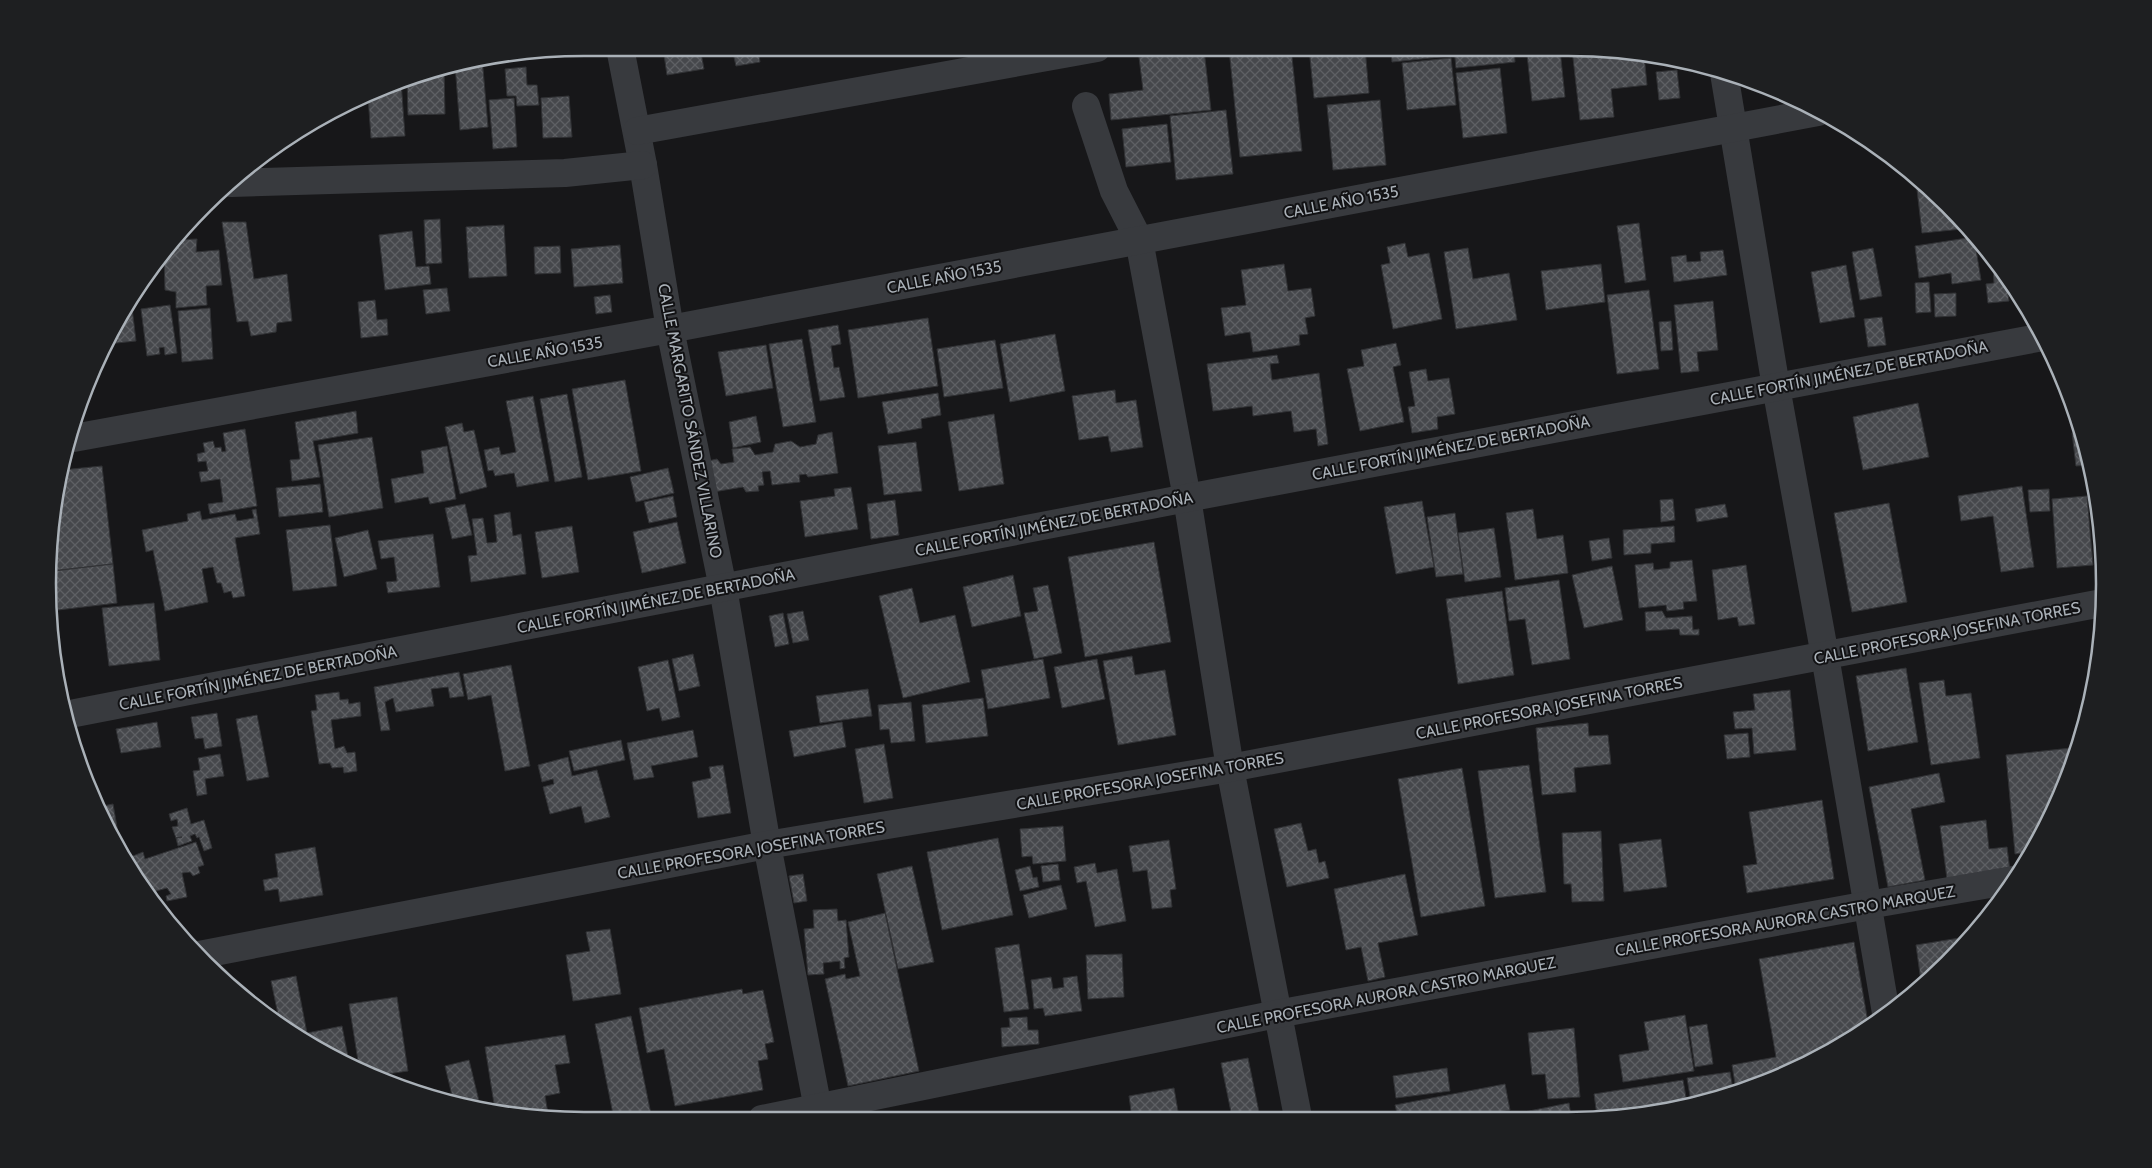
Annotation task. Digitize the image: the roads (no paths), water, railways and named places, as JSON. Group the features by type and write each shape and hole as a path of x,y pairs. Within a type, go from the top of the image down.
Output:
{"street":[{"name":"CALLE MARGARITO SÁNDEZ VILLARINO","path":"622,56 637,131 670,330 723,588 767,846 819,1112"},
{"path":"637,131 1053,56"},
{"path":"1725,80 1776,387 1825,656 1885,1006"},
{"path":"1086,106 1114,191 1139,240 1187,498 1230,768 1297,1112"},
{"name":"CALLE AÑO 1535","path":"77,436 670,330 1807,114"},
{"path":"241,183 565,173 643,166"},
{"name":"CALLE FORTÍN JIMÉNEZ DE BERTADOÑA","path":"72,713 1187,498 2035,339"},
{"name":"CALLE PROFESORA JOSEFINA TORRES","path":"208,953 767,846 1230,768 2095,604"},
{"name":"CALLE PROFESORA AURORA CASTRO MARQUEZ","path":"824,1112 1277,1014 2004,882"}]}
